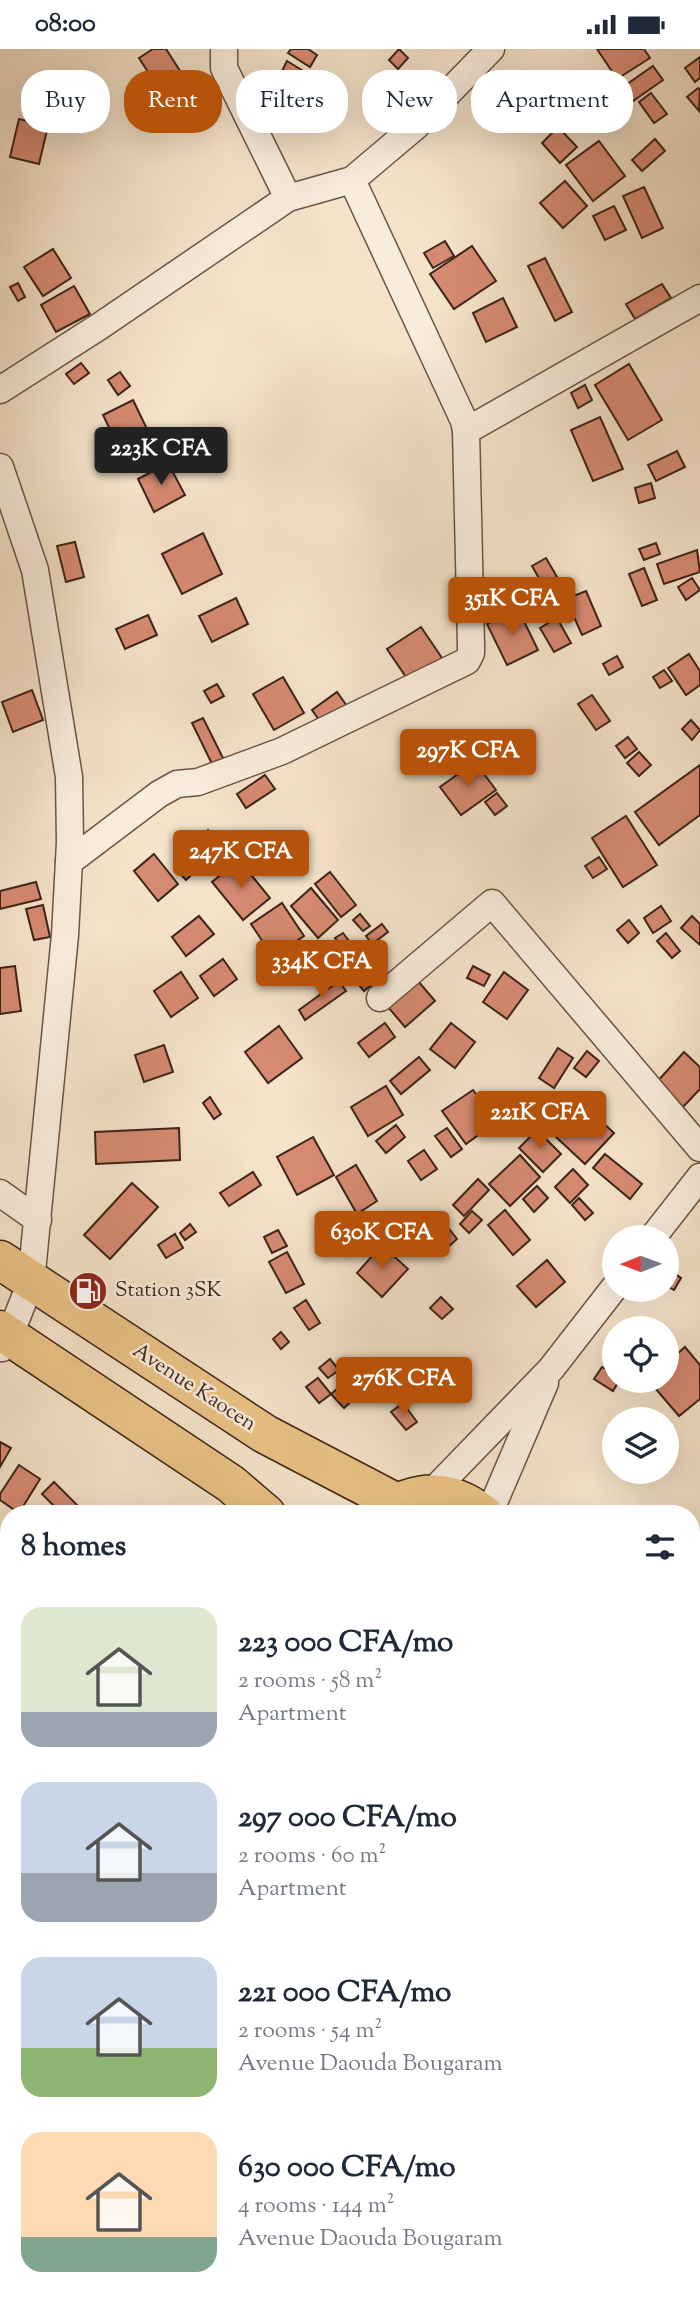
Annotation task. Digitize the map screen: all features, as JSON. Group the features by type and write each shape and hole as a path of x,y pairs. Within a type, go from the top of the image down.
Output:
{"highway":[{"name":"Avenue Kaocen","path":"0,1260 265,1434 401,1504 444,1495 472,1505"},
{"path":"3,1339 231,1485 255,1505"}],"street":[{"path":"224,49 224,68 288,198"},
{"path":"0,390 100,326 288,198 352,180 416,127 491,49"},
{"path":"69,862 159,794 177,784 198,782 282,751 467,661 471,653 464,421 352,180"},
{"path":"466,431 700,298"},
{"path":"0,467 36,570 69,777 69,862 65,935 31,1282 3,1339"},
{"path":"380,998 492,903 700,1148"},
{"path":"662,1225 700,1177"},
{"path":"0,1193 38,1220"},
{"path":"401,1504 551,1369 603,1302"},
{"path":"493,1505 551,1369"}],"building":[{"path":"153,49 166,49 179,70 147,70 139,58"},
{"path":"291,49 308,49 317,55 310,67 288,53"},
{"path":"399,49 408,58 398,69 389,60"},
{"path":"597,49 644,49 650,58 631,70 611,70"},
{"path":"700,57 700,78 695,82 685,68"},
{"path":"287,61 302,70 282,70"},
{"path":"653,66 663,80 633,101 633,80"},
{"path":"698,88 700,90 699,111 687,97"},
{"path":"651,93 667,114 654,123 639,102"},
{"path":"19,119 21,133 46,133 39,164 10,157"},
{"path":"552,133 564,133 577,147 560,163 542,143"},
{"path":"655,139 665,151 642,171 632,160"},
{"path":"599,141 625,176 593,201 566,165"},
{"path":"565,181 587,206 563,228 540,203"},
{"path":"644,187 663,228 642,238 623,196"},
{"path":"614,206 626,230 605,240 593,216"},
{"path":"445,241 454,256 433,268 424,253"},
{"path":"472,246 496,281 454,309 430,274"},
{"path":"53,249 71,278 43,296 24,267"},
{"path":"545,258 572,312 555,321 528,266"},
{"path":"18,283 25,297 18,301 10,287"},
{"path":"662,284 671,298 635,319 626,304"},
{"path":"74,286 90,314 56,332 41,305"},
{"path":"503,298 517,327 486,342 473,313"},
{"path":"81,363 89,373 74,384 66,374"},
{"path":"629,364 662,420 628,440 595,385"},
{"path":"120,372 130,386 118,395 108,380"},
{"path":"585,385 592,400 578,408 571,393"},
{"path":"133,400 147,429 117,444 103,415"},
{"path":"600,417 623,469 593,481 571,430"},
{"path":"677,451 685,467 656,481 648,465"},
{"path":"168,463 185,495 154,512 138,479"},
{"path":"651,483 655,498 639,503 635,488"},
{"path":"203,533 222,574 182,594 162,554"},
{"path":"75,542 84,577 66,582 57,546"},
{"path":"656,543 660,554 644,560 639,549"},
{"path":"697,550 700,572 664,584 657,564"},
{"path":"546,558 564,589 550,597 532,566"},
{"path":"644,568 657,600 642,606 629,574"},
{"path":"692,578 700,590 686,600 678,587"},
{"path":"586,591 601,626 582,635 566,599"},
{"path":"236,598 248,624 212,642 199,616"},
{"path":"518,609 538,650 507,665 487,624"},
{"path":"148,615 157,635 125,649 116,629"},
{"path":"557,618 571,643 554,652 540,628"},
{"path":"421,627 444,661 410,683 387,649"},
{"path":"689,654 700,671 700,685 686,695 668,668"},
{"path":"617,656 623,667 609,675 603,664"},
{"path":"664,670 672,681 660,688 653,677"},
{"path":"283,677 304,713 274,730 253,694"},
{"path":"217,684 224,696 211,703 204,691"},
{"path":"32,690 43,720 13,732 2,702"},
{"path":"337,692 347,706 322,724 312,710"},
{"path":"592,695 610,721 596,730 578,704"},
{"path":"203,718 225,762 214,768 192,723"},
{"path":"691,720 700,730 692,740 682,729"},
{"path":"628,737 637,749 625,758 616,746"},
{"path":"639,752 651,765 639,776 627,763"},
{"path":"475,762 496,790 461,815 440,787"},
{"path":"700,765 700,815 659,845 635,812"},
{"path":"265,775 275,789 246,808 237,794"},
{"path":"497,793 507,806 495,815 485,802"},
{"path":"626,816 657,865 623,887 592,838"},
{"path":"208,830 222,847 210,857 196,841"},
{"path":"154,854 178,884 158,901 134,871"},
{"path":"193,856 202,865 186,880 177,870"},
{"path":"599,857 607,869 593,878 585,866"},
{"path":"239,860 270,898 243,920 212,882"},
{"path":"330,872 356,905 341,917 315,884"},
{"path":"36,882 41,899 0,909 0,891"},
{"path":"311,888 338,920 318,938 291,906"},
{"path":"282,903 304,936 273,957 251,924"},
{"path":"43,905 50,937 34,940 26,909"},
{"path":"661,906 671,921 653,933 644,918"},
{"path":"360,914 370,926 363,931 353,920"},
{"path":"199,916 214,934 186,956 172,937"},
{"path":"692,916 700,924 700,945 681,928"},
{"path":"629,920 639,933 628,943 617,930"},
{"path":"382,924 388,932 372,944 366,936"},
{"path":"343,933 352,945 344,951 335,938"},
{"path":"666,933 680,951 672,958 657,941"},
{"path":"313,944 323,958 292,982 282,968"},
{"path":"356,951 380,978 364,991 341,964"},
{"path":"223,959 237,979 214,996 200,976"},
{"path":"15,966 21,1011 0,1014 0,968"},
{"path":"473,966 490,975 484,986 467,978"},
{"path":"181,972 198,998 171,1017 154,991"},
{"path":"504,972 528,990 507,1019 483,1002"},
{"path":"339,981 346,991 305,1020 299,1010"},
{"path":"418,981 435,1001 405,1027 388,1007"},
{"path":"385,1023 395,1037 369,1057 358,1043"},
{"path":"451,1023 475,1042 455,1068 430,1049"},
{"path":"279,1026 302,1058 268,1083 245,1052"},
{"path":"164,1045 173,1072 144,1082 135,1055"},
{"path":"558,1048 573,1058 554,1088 539,1078"},
{"path":"587,1051 599,1061 586,1077 574,1068"},
{"path":"684,1052 700,1067 700,1089 682,1108 656,1083"},
{"path":"419,1057 430,1070 401,1094 390,1081"},
{"path":"386,1086 403,1115 368,1136 351,1107"},
{"path":"473,1090 496,1122 466,1144 442,1111"},
{"path":"571,1093 614,1133 585,1164 542,1124"},
{"path":"210,1097 221,1114 214,1119 203,1103"},
{"path":"396,1125 405,1137 386,1153 376,1141"},
{"path":"179,1128 180,1160 96,1164 95,1132"},
{"path":"447,1128 462,1149 451,1157 435,1136"},
{"path":"537,1130 561,1154 543,1172 519,1148"},
{"path":"313,1137 334,1175 297,1195 277,1157"},
{"path":"424,1150 437,1169 421,1180 408,1161"},
{"path":"605,1154 642,1184 630,1199 593,1168"},
{"path":"520,1155 540,1177 510,1206 489,1184"},
{"path":"356,1165 377,1201 357,1214 336,1177"},
{"path":"573,1169 588,1185 570,1203 555,1187"},
{"path":"253,1172 261,1185 229,1206 220,1193"},
{"path":"478,1179 489,1190 464,1216 453,1205"},
{"path":"132,1183 158,1207 110,1259 84,1235"},
{"path":"537,1186 548,1198 534,1212 523,1199"},
{"path":"579,1198 593,1213 585,1220 572,1205"},
{"path":"505,1210 530,1240 513,1255 488,1225"},
{"path":"472,1211 482,1220 469,1233 460,1224"},
{"path":"437,1214 445,1223 433,1233 426,1224"},
{"path":"190,1224 196,1232 185,1240 180,1233"},
{"path":"446,1225 457,1239 446,1249 434,1236"},
{"path":"278,1230 287,1246 272,1253 264,1237"},
{"path":"175,1234 183,1248 166,1258 158,1245"},
{"path":"382,1245 408,1269 382,1297 357,1273"},
{"path":"287,1252 304,1284 286,1293 269,1262"},
{"path":"547,1260 565,1282 536,1307 517,1286"},
{"path":"441,1297 453,1309 442,1319 430,1308"},
{"path":"306,1300 320,1323 309,1330 294,1308"},
{"path":"281,1332 289,1342 281,1349 273,1339"},
{"path":"685,1347 700,1365 700,1399 679,1416 679,1407 671,1407 659,1393 679,1393 679,1352"},
{"path":"330,1359 339,1370 328,1378 319,1368"},
{"path":"602,1367 602,1384 594,1379"},
{"path":"318,1378 331,1394 319,1403 306,1387"},
{"path":"345,1382 358,1395 344,1408 331,1394"},
{"path":"403,1403 417,1422 406,1430 391,1412"},
{"path":"0,1442 11,1448 0,1467"},
{"path":"19,1465 40,1479 24,1505 7,1505 0,1500 0,1494"},
{"path":"54,1482 77,1505 53,1505 42,1494"}],"place":[{"name":"Station 3SK","path":"88,1291"}]}
